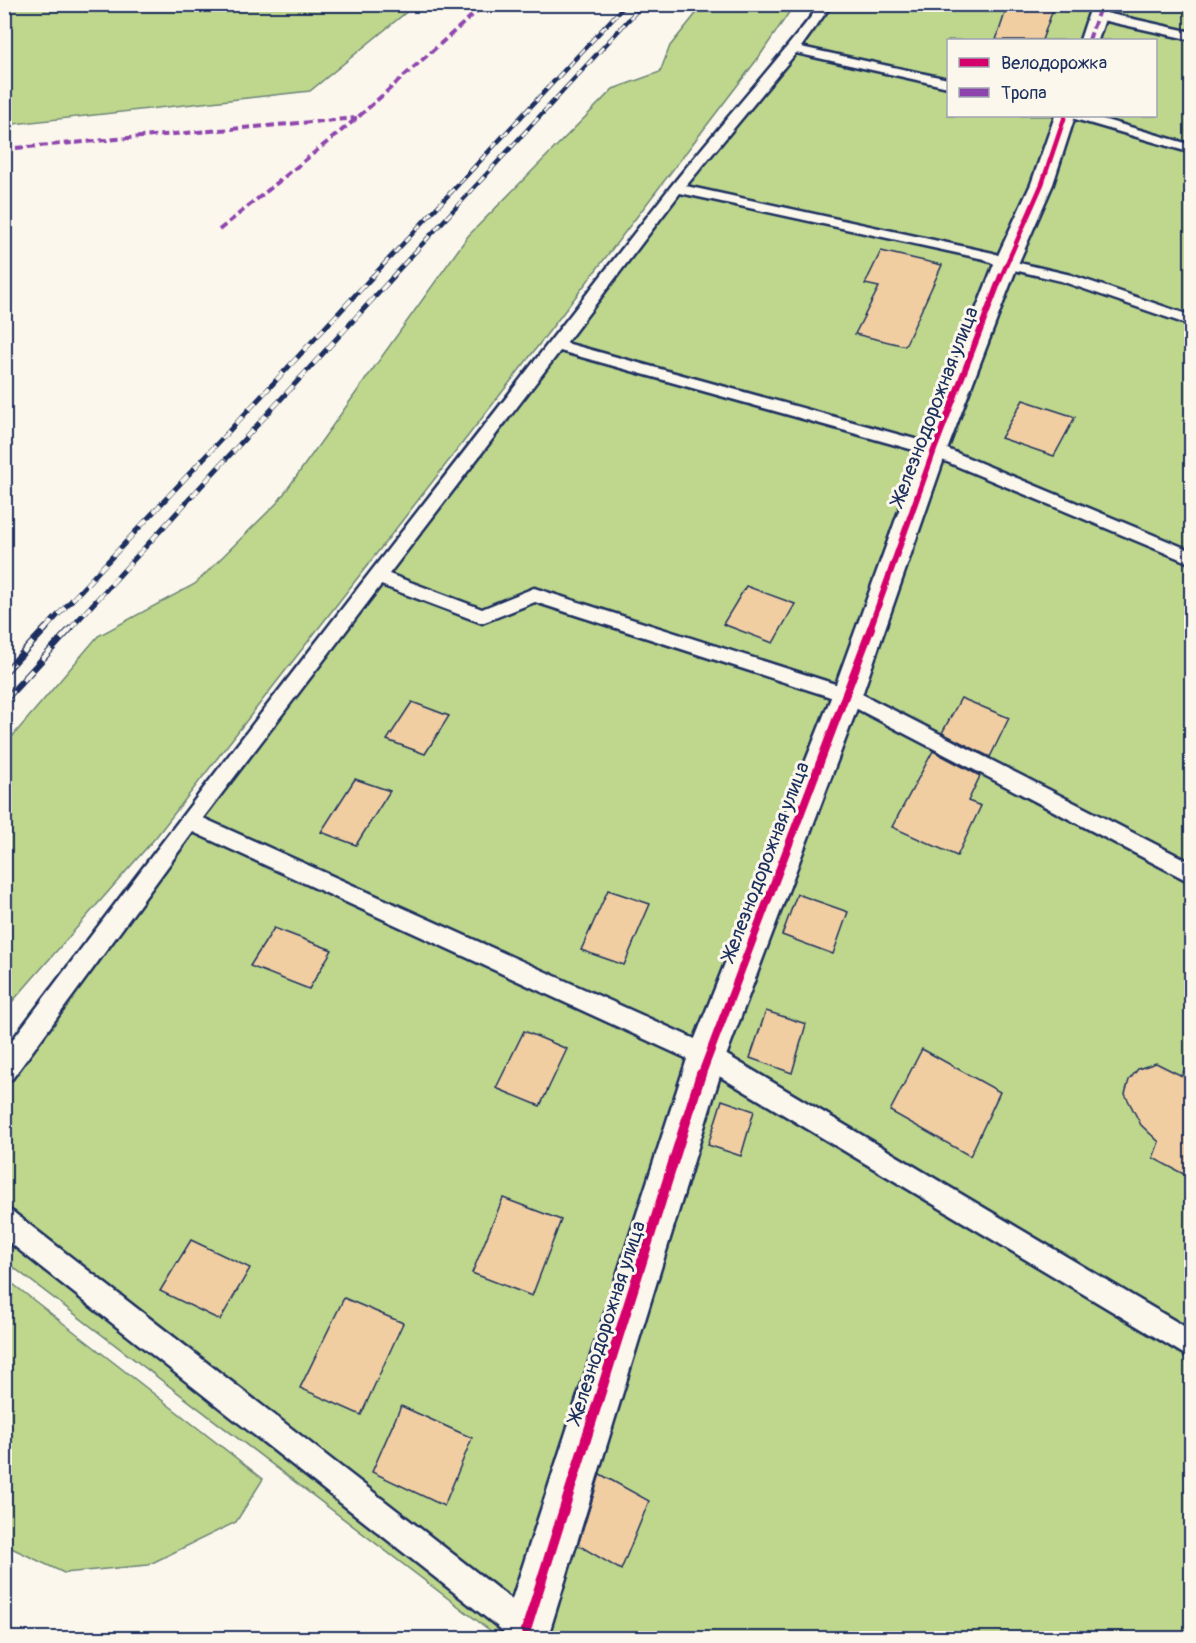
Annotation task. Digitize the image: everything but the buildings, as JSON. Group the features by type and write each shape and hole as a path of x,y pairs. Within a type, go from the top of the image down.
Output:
{"street":[{"path":"1089,39 1099,10"},
{"name":"Железнодорожная улица","path":"531,1634 707,1056 847,695 934,450 1006,264 1041,184 1065,117"}],"lane":[{"path":"4,1071 189,821 677,188 793,49 827,4"},
{"path":"1099,10 1191,36"},
{"path":"793,49 947,83"},
{"path":"1083,117 1191,149"},
{"path":"677,188 988,256 1006,264 1066,278 1191,321"},
{"path":"557,345 934,450 1008,479 1191,558"},
{"path":"378,577 482,616 534,595 847,695 1191,874"},
{"path":"189,821 707,1056 1191,1346"},
{"path":"4,1221 531,1634"}],"green space":[{"path":"4,5 415,5 310,91 5,125"},
{"path":"703,5 794,5 759,57 531,355 156,837 5,1010 5,745 98,636 195,584 278,502 468,236 613,89 660,72 670,46"},
{"path":"818,5 1191,5 1191,1638 500,1638 5,1261 4,1081"},
{"path":"4,1277 263,1479 236,1522 148,1565 64,1573 5,1545"}],"railway":[{"path":"372,277 626,4"},
{"path":"392,277 643,4"},
{"path":"45,629 373,276"},
{"path":"70,629 394,276"},
{"path":"4,673 46,628"},
{"path":"4,701 71,628"}],"marked path":[{"path":"4,7 8,4"},
{"path":"219,230 357,118 485,4"},
{"path":"1089,39 1101,4"},
{"path":"4,149 357,118"}],"cycle path":[{"path":"526,1630 707,1056 847,695 934,450 1006,264 1042,184 1065,117"}]}
